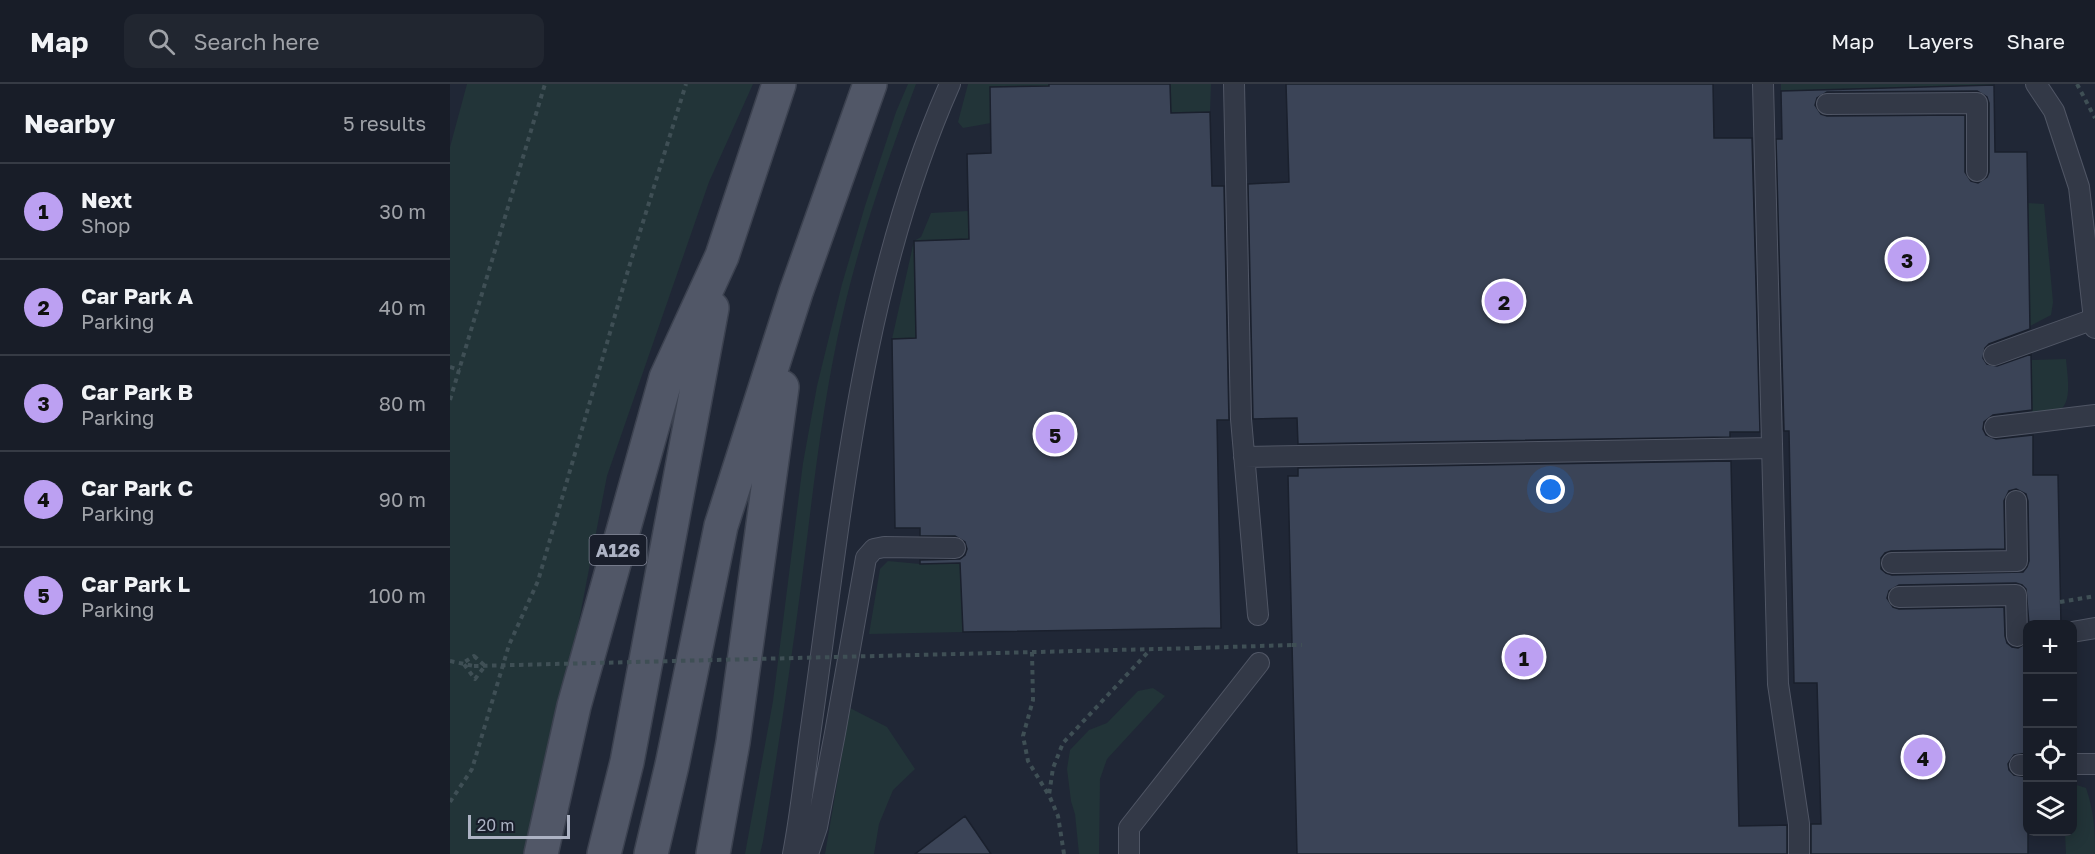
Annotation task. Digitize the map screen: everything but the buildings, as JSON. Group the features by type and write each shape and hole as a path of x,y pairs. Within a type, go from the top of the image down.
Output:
{"main road":[{"name":"A126","path":"541,854 574,706 666,378 722,256 779,84"},
{"path":"651,854 672,765 721,526 796,292 870,84"},
{"name":"A126","path":"604,854 627,762 722,256"},
{"path":"713,854 733,742 796,292"}],"lane":[{"path":"793,854 855,414 878,301 910,191 950,84"},
{"path":"1234,84 1241,419 1258,615"},
{"path":"1763,84 1778,684 1799,824 1799,854"},
{"path":"1994,355 2095,324 2087,182 2054,111 2036,84"},
{"path":"1827,104 1977,103 1977,171"},
{"path":"1995,427 2095,415"},
{"path":"1244,457 1772,448"},
{"path":"1892,563 2017,561 2016,501"},
{"path":"808,854 817,827 836,734 866,558 874,549 884,547 955,548"},
{"path":"1899,597 2016,595 2020,639"},
{"path":"2077,631 2095,628"},
{"path":"1129,854 1129,828 1259,663"},
{"path":"2077,764 2095,764"}],"path":[{"path":"450,400 545,84"},
{"path":"450,802 472,769 509,645 538,581 629,267 686,84"},
{"path":"2077,84 2095,118"},
{"path":"450,368 460,370"},
{"path":"2061,602 2095,596"},
{"path":"450,661 485,666 1302,645"},
{"path":"1049,795 1053,768 1063,743 1150,650"},
{"path":"1032,652 1033,700 1023,736 1028,760 1049,795 1058,816 1064,854"},
{"path":"463,663 474,656 485,666"},
{"path":"463,663 475,679 485,666"}],"shaded area":[{"path":"467,84 753,84 709,182 607,476 567,683 526,854 450,854 450,147"},
{"path":"908,84 916,84 867,226 850,284 829,380 763,841 760,854 745,854 773,701 803,463 817,386 842,284 865,206 896,112"},
{"path":"968,84 1049,84 1049,86 990,87 991,123 963,128 958,122"},
{"path":"1170,84 1211,84 1210,112 1171,113"},
{"path":"1781,84 1993,84 1994,85 1781,91"},
{"path":"2028,203 2044,204 2053,302 2051,315 2030,326"},
{"path":"968,211 969,239 914,241 921,237 931,213"},
{"path":"914,241 916,338 892,339"},
{"path":"2066,359 2068,389 2062,409 2050,413 2032,414 2031,360"},
{"path":"888,561 920,564 960,563 963,632 869,634 880,569"},
{"path":"1153,688 1165,696 1107,759 1100,779 1099,854 1079,854 1067,769 1070,750 1089,730 1107,723 1138,691"},
{"path":"850,708 887,727 915,769 893,790 879,824 874,854 825,854"},
{"path":"2077,785 2086,788 2089,796 2094,821 2095,854 2066,854 2065,836 2077,836"}],"place":[{"name":"Car Park B","path":"1907,259"},
{"name":"Car Park A","path":"1504,301"},
{"name":"Car Park L","path":"1055,434"},
{"name":"Next","path":"1524,657"},
{"name":"Car Park C","path":"1923,757"}]}
